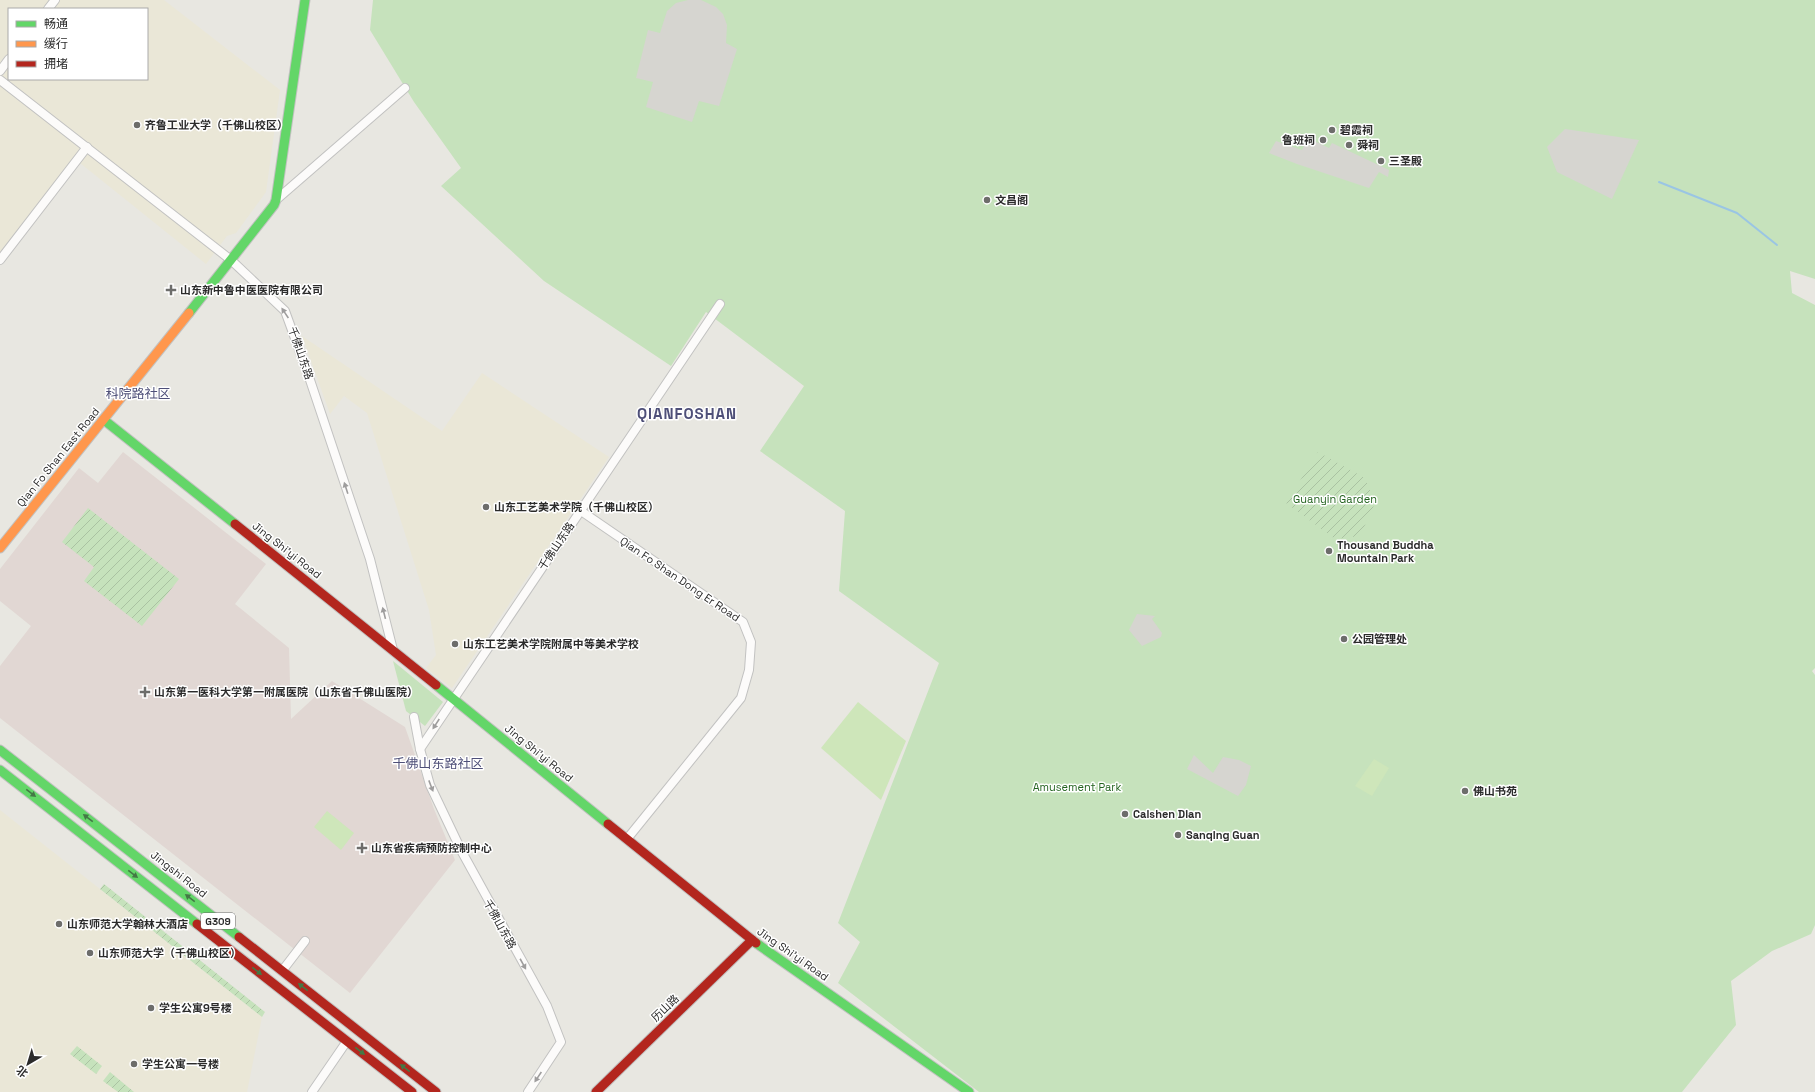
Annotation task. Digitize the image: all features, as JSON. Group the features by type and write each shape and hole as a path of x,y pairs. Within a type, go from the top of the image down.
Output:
{"main road":[{"name":"Qian Fo Shan East Road","path":"0,548 264,219 276,200 306,0"},
{"name":"Jing Shi'yi Road","path":"104,420 393,650 752,940 970,1092"},
{"name":"Jingshi Road","path":"0,750 436,1092"},
{"name":"G309","path":"0,770 412,1092"},
{"name":"历山路","path":"596,1092 752,940"}],"street":[{"path":"49,8 55,0"},
{"path":"0,71 8,60"},
{"name":"千佛山东路","path":"0,80 231,260 285,312 290,321 370,559 393,650"},
{"path":"276,200 405,88"},
{"path":"0,260 87,147"},
{"name":"千佛山东路","path":"420,749 720,304"},
{"name":"Qian Fo Shan Dong Er Road","path":"581,511 743,622 751,642 749,670 741,698 627,840"},
{"name":"千佛山东路","path":"414,717 420,749 430,785 462,852 547,1006 561,1042 528,1092"},
{"path":"282,971 305,941"},
{"path":"312,1092 347,1041"}],"shaded area":[{"name":"齐鲁工业大学（千佛山校区）","path":"0,0 164,0 280,90 266,192 236,233 227,236 206,264 75,159 0,256"},
{"path":"688,0 701,0 716,7 723,14 727,25 726,43 737,49 719,106 699,101 692,122 646,107 653,82 636,78 648,30 660,33 667,11 676,3"},
{"path":"1565,129 1639,140 1612,199 1557,172 1547,147"},
{"path":"1308,138 1329,148 1332,143 1389,170 1388,177 1379,172 1369,188 1269,153 1276,141 1302,150"},
{"name":"山东工艺美术学院（千佛山校区）","path":"302,336 442,431 482,373 609,457 452,688 426,668 436,655 429,610 367,413 344,396 330,414"},
{"name":"山东第一医科大学第一附属医院（山东省千佛山医院）","path":"123,452 266,564 235,604 289,648 291,719 332,681 405,727 434,809 455,860 350,993 0,718 0,666 31,626 0,601 0,569 79,468 98,483"},
{"path":"1137,614 1155,616 1152,619 1162,633 1161,637 1142,646 1129,630"},
{"path":"1194,755 1213,773 1223,757 1239,760 1251,766 1246,785 1238,796 1187,769"},
{"name":"山东师范大学（千佛山校区）","path":"0,810 262,1017 247,1092 0,1092"}],"green space":[{"name":"Thousand Buddha Mountain Park","path":"373,0 1815,0 1815,279 1790,271 1792,293 1815,305 1815,668 1812,671 1815,675 1815,925 1811,934 1772,951 1731,981 1736,1025 1682,1092 979,1092 838,983 860,942 838,923 939,663 839,591 845,511 760,451 804,386 706,312 671,366 544,281 441,186 461,168 414,102 370,30"},
{"name":"Guanyin Garden","path":"1318,452 1365,478 1375,503 1360,536 1335,539 1286,503"},
{"path":"88,508 179,579 142,626 84,581 94,567 62,542"},
{"path":"393,661 443,702 425,726 406,711"},
{"path":"858,702 906,741 881,800 821,748"},
{"path":"1374,759 1389,768 1372,796 1355,786"},
{"path":"327,811 354,833 341,850 314,827"},
{"path":"104,884 265,1012 262,1017 100,889"},
{"path":"77,1046 102,1066 96,1074 70,1054"},
{"path":"110,1072 134,1092 118,1092 103,1081"}],"waterway":[{"path":"1659,182 1737,213 1777,245"}],"traffic: fast":[{"path":"189,313 274,205 276,200 305,0"},
{"path":"104,420 235,524"},
{"path":"436,685 608,824"},
{"path":"0,750 239,937"},
{"path":"0,770 197,924"},
{"path":"756,943 969,1092"}],"traffic: slow":[{"path":"0,548 189,313"}],"traffic: jam":[{"path":"235,524 436,685"},
{"path":"608,824 756,943"},
{"path":"197,924 412,1092"},
{"path":"239,937 436,1092"},
{"path":"596,1092 752,940"}],"place":[{"name":"齐鲁工业大学（千佛山校区）","path":"137,125"},
{"name":"碧霞祠","path":"1332,130"},
{"name":"鲁班祠","path":"1323,140"},
{"name":"舜祠","path":"1349,145"},
{"name":"三圣殿","path":"1381,161"},
{"name":"文昌阁","path":"987,200"},
{"name":"山东新中鲁中医医院有限公司","path":"171,290"},
{"name":"山东工艺美术学院（千佛山校区）","path":"486,507"},
{"name":"Thousand Buddha Mountain Park","path":"1329,551"},
{"name":"公园管理处","path":"1344,639"},
{"name":"山东工艺美术学院附属中等美术学校","path":"455,644"},
{"name":"山东第一医科大学第一附属医院（山东省千佛山医院）","path":"145,692"},
{"name":"佛山书苑","path":"1465,791"},
{"name":"Caishen Dian","path":"1125,814"},
{"name":"Sanqing Guan","path":"1178,835"},
{"name":"山东省疾病预防控制中心","path":"362,848"},
{"name":"山东师范大学翰林大酒店","path":"59,924"},
{"name":"山东师范大学（千佛山校区）","path":"90,953"},
{"name":"学生公寓9号楼","path":"151,1008"},
{"name":"学生公寓一号楼","path":"134,1064"}],"district":[{"name":"科院路社区","path":"138,393"},
{"name":"QIANFOSHAN","path":"687,413"},
{"name":"千佛山东路社区","path":"438,763"}],"park label":[{"name":"Amusement Park","path":"1077,787"}]}
